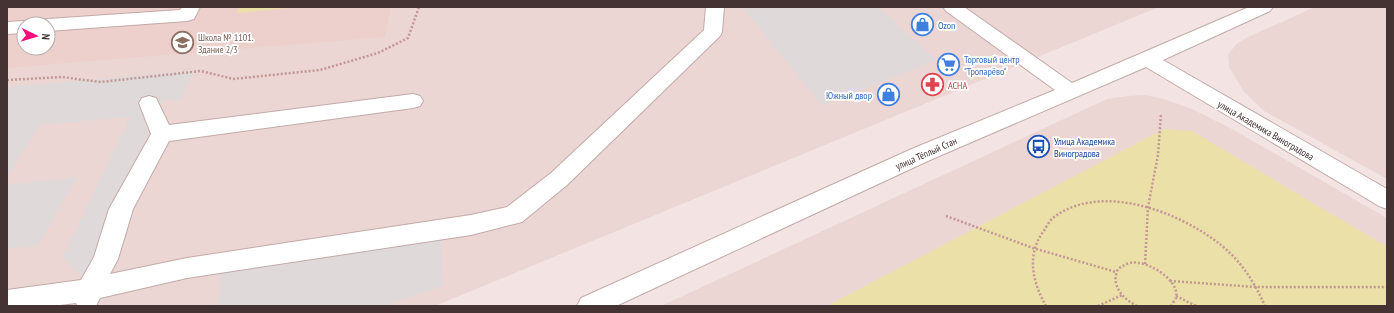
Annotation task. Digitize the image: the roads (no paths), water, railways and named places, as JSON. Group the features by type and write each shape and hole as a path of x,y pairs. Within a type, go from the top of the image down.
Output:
{"street":[{"path":"56,24 187,15 190,7"},
{"path":"7,301 88,298 187,268 471,225 514,215 559,179 713,32 715,7"},
{"path":"952,7 1070,91"},
{"name":"улица Тёплый Стан","path":"590,306 922,154 1147,59 1264,7"},
{"name":"улица Академика Виноградова","path":"1147,59 1204,94 1387,200"},
{"path":"162,134 413,101"},
{"path":"149,102 162,134"},
{"path":"88,298 106,258 121,209 162,134"}],"place":[{"name":"Ozon","path":"923,25"},
{"name":"Школа № 1101. Здание 2/3","path":"183,43"},
{"name":"Торговый центр \"Тропарёво\"","path":"949,65"},
{"name":"АСНА","path":"933,85"},
{"name":"Южный двор","path":"888,95"},
{"name":"Улица Академика Виноградова","path":"1038,147"}]}
